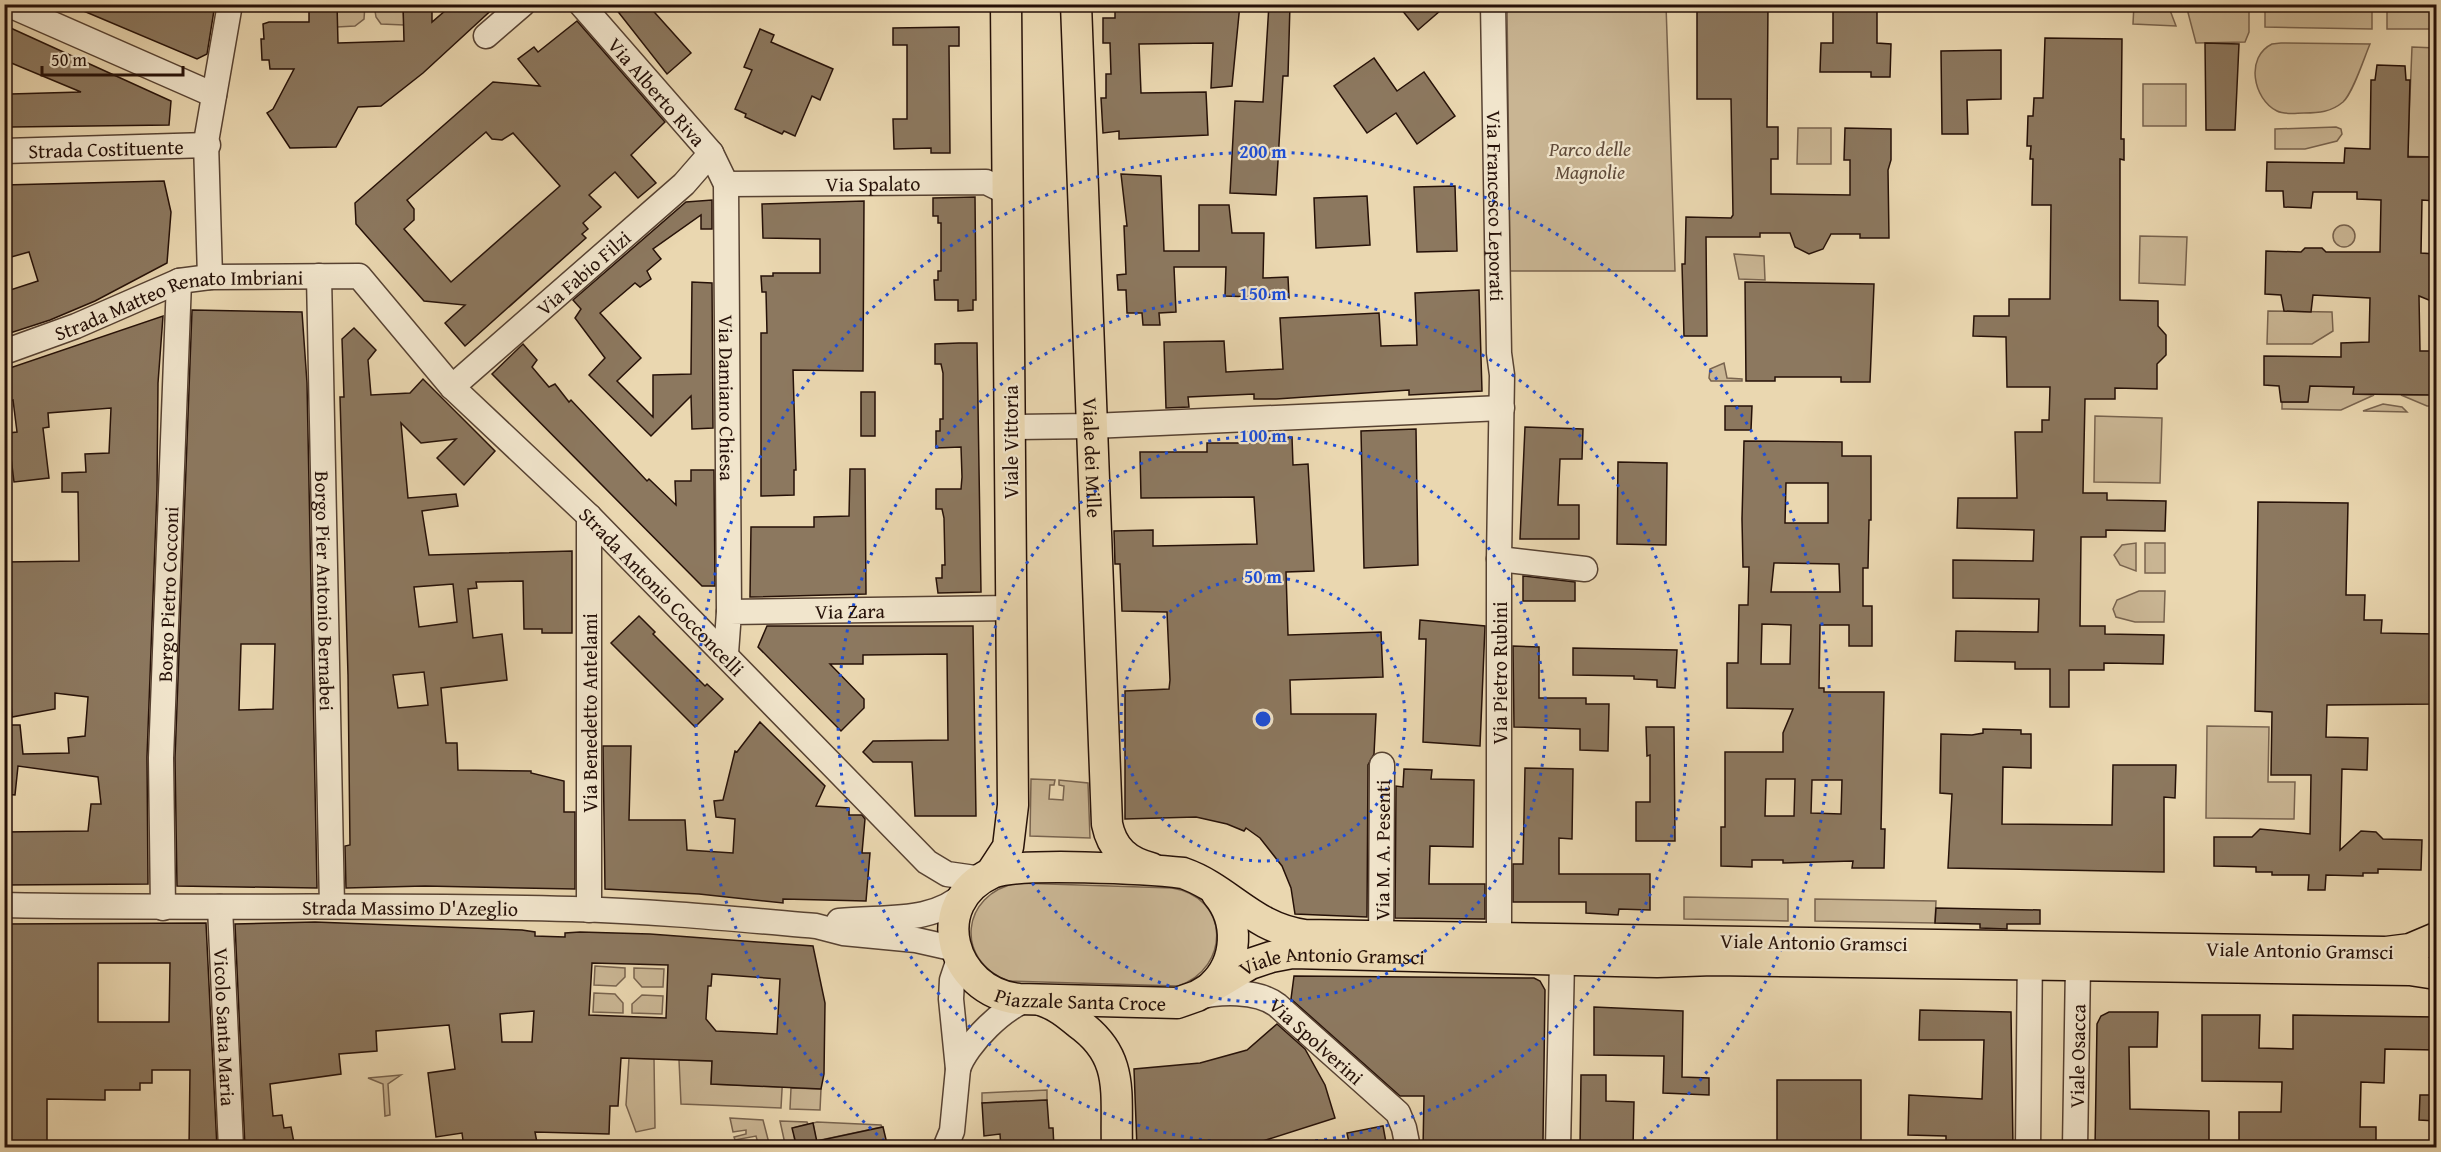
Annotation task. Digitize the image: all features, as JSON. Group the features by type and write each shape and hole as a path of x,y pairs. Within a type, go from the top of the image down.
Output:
{"main road":[{"name":"Viale Vittoria","path":"960,959 956,915 1008,848 1012,814 1006,4"},
{"name":"Viale dei Mille","path":"1076,4 1108,830 1114,845 1125,857 1141,865 1172,872"},
{"path":"982,880 1024,867 1172,872 1204,882 1225,906 1233,936 1226,967 1197,995"},
{"name":"Viale Antonio Gramsci","path":"1204,882 1242,910 1278,930 1381,946"},
{"name":"Viale Antonio Gramsci","path":"1499,948 1562,960 2031,967 2393,952 2410,949 2436,938"},
{"name":"Viale Antonio Gramsci","path":"1197,995 1250,964 1278,955 1381,946 1499,948 1659,939 2031,967 2078,965 2398,970 2436,974"},
{"path":"2436,946 2436,963"},
{"name":"Piazzale Santa Croce","path":"960,959 989,991 1008,998 1166,1004 1197,995"},
{"path":"1031,999 1055,1006 1093,1033 1107,1050 1114,1074 1117,1148"}],"street":[{"path":"7,4 214,95"},
{"path":"210,277 208,145 206,142 230,4"},
{"path":"486,36 522,4"},
{"name":"Via Alberto Riva","path":"581,4 711,153 726,184"},
{"name":"Via Francesco Leporati","path":"1493,4 1502,408"},
{"name":"Strada Costituente","path":"4,151 208,145"},
{"name":"Via Fabio Filzi","path":"452,387 684,184 711,153"},
{"name":"Via Spalato","path":"726,184 984,182 1002,190 1008,203"},
{"name":"Via Damiano Chiesa","path":"726,184 729,612"},
{"name":"Borgo Pier Antonio Bernabei","path":"319,276 332,906"},
{"name":"Strada Matteo Renato Imbriani","path":"4,352 87,322 179,281 210,277 360,276"},
{"name":"Strada Antonio Cocconcelli","path":"360,276 452,387 589,516 726,653 927,862 947,874 982,880"},
{"name":"Borgo Pietro Cocconi","path":"162,908 161,758 179,281"},
{"path":"1010,427 1092,426 1502,408"},
{"name":"Via Pietro Rubini","path":"1499,948 1499,559 1502,408"},
{"name":"Via Benedetto Antelami","path":"589,516 589,910"},
{"path":"1499,559 1585,569"},
{"name":"Via Zara","path":"729,612 1011,608"},
{"path":"726,653 729,612"},
{"name":"Via M. A. Pesenti","path":"1381,946 1382,765"},
{"path":"816,926 840,921 929,914 951,906 982,880"},
{"name":"Strada Massimo D'Azeglio","path":"4,904 162,908 332,906 589,910 816,926"},
{"name":"Vicolo Santa Maria","path":"220,907 231,1148"},
{"path":"816,926 843,933 916,940 960,959 952,980 951,999 958,1069 952,1131 945,1148"},
{"path":"1558,1148 1562,960 1566,951 1631,951 1648,941 1659,939"},
{"name":"Viale Osacca","path":"2075,1148 2078,965"},
{"path":"2028,1148 2031,967"},
{"name":"Via Spolverini","path":"1197,995 1259,997 1272,1001 1398,1113 1408,1148"},
{"path":"958,1069 974,1041 987,1028 1017,1004 1031,999"}],"green space":[{"path":"2134,4 2168,5 2176,26 2133,24"},
{"path":"337,5 365,5 364,19 355,26 337,27"},
{"path":"374,5 403,5 404,25 381,24 376,17"},
{"name":"Parco delle Magnolie","path":"1507,5 1666,5 1675,271 1510,271"},
{"path":"2186,5 2249,5 2249,32 2245,42 2196,43"},
{"path":"2265,5 2372,5 2372,29 2265,27"},
{"path":"2387,5 2435,5 2435,29 2387,29"},
{"path":"2272,44 2370,44 2354,83 2343,102 2325,111 2290,113 2277,111 2269,105 2262,97 2255,78 2258,58 2263,50"},
{"path":"2412,47 2436,48 2436,157 2399,156 2408,145"},
{"path":"2143,84 2186,84 2186,126 2143,126"},
{"path":"2336,127 2341,129 2342,134 2337,141 2305,149 2275,149 2275,129"},
{"path":"1798,128 1831,128 1831,164 1797,164"},
{"path":"2344,225 2352,228 2355,236 2352,244 2344,247 2336,244 2333,236 2336,228"},
{"path":"2140,236 2187,237 2185,285 2139,283"},
{"path":"1734,254 1764,256 1765,280 1739,279"},
{"path":"2268,311 2332,312 2333,331 2312,344 2267,344"},
{"path":"1724,363 1727,378 1742,379 1742,381 1711,381 1710,369"},
{"path":"2309,386 2354,387 2354,394 2374,395 2341,410 2282,409 2282,402 2307,402"},
{"path":"2401,395 2436,395 2436,406 2427,406"},
{"path":"2383,404 2402,407 2407,412 2363,411"},
{"path":"2095,416 2162,418 2160,483 2094,482"},
{"path":"2136,543 2136,571 2120,565 2114,555 2122,545"},
{"path":"2145,543 2165,543 2165,573 2145,573"},
{"path":"2139,591 2165,591 2164,622 2135,622 2116,617 2113,609 2117,600"},
{"path":"2207,726 2269,727 2268,782 2295,782 2294,819 2206,818"},
{"path":"1031,779 1055,780 1054,785 1050,785 1049,799 1063,800 1064,786 1059,785 1059,780 1088,783 1090,838 1030,836"},
{"path":"1017,883 1172,888 1191,894 1205,905 1213,918 1217,934 1215,949 1208,964 1195,977 1178,986 1008,981 991,971 979,958 972,944 971,928 975,913 984,900 998,890"},
{"path":"1684,897 1788,899 1788,921 1684,919"},
{"path":"1815,899 1936,901 1935,923 1815,921"},
{"path":"595,966 625,968 625,977 616,986 594,985"},
{"path":"634,968 664,969 663,987 642,987 634,978"},
{"path":"594,993 615,994 623,1003 623,1013 593,1012"},
{"path":"642,995 663,996 662,1014 632,1013 632,1004"},
{"path":"629,1058 654,1059 655,1128 636,1132 626,1105"},
{"path":"679,1060 712,1061 711,1084 779,1087 783,1072 781,1108 681,1104"},
{"path":"401,1075 388,1084 390,1115 385,1116 383,1084 368,1078"},
{"path":"791,1088 821,1089 820,1110 790,1109"},
{"path":"1047,1090 1047,1100 982,1103 982,1093"},
{"path":"730,1118 763,1120 770,1147 759,1147 756,1136 735,1140 734,1137 746,1134 746,1130 733,1132"},
{"path":"780,1121 807,1122 808,1124 793,1128 795,1142 785,1144"},
{"path":"813,1123 881,1125 882,1127 816,1141"},
{"path":"538,1144 620,1145 621,1147 538,1148"}],"building":[{"path":"67,4 167,4 184,11 186,4 215,4 207,54 197,59"},
{"path":"309,4 337,4 338,43 404,41 403,4 432,4 432,22 453,4 498,4 423,73 381,106 358,107 336,147 290,148 267,113 273,109 294,69 270,69 269,60 262,60 261,39 264,39 263,24 309,22"},
{"path":"612,4 647,4 691,53 667,74"},
{"path":"1115,4 1240,4 1232,86 1211,88 1213,43 1139,44 1141,93 1206,92 1208,135 1119,139 1119,131 1103,133 1101,98 1106,98 1106,74 1111,74 1110,43 1103,43 1103,18 1115,18"},
{"path":"1269,4 1290,4 1288,76 1283,76 1276,195 1230,193 1235,101 1263,102"},
{"path":"1397,4 1448,4 1418,30"},
{"path":"1697,4 1768,4 1767,127 1778,127 1778,159 1771,159 1771,194 1850,195 1850,160 1844,160 1845,128 1891,129 1891,160 1888,170 1889,238 1860,238 1860,234 1831,234 1823,249 1809,254 1795,247 1790,233 1760,233 1760,237 1706,237 1707,336 1684,336 1682,264 1685,264 1686,217 1731,218 1733,215 1731,99 1697,99"},
{"path":"1833,4 1877,4 1877,43 1891,44 1890,77 1871,77 1871,72 1820,72 1821,43 1833,43"},
{"path":"577,21 665,122 631,155 656,183 638,198 615,172 589,195 601,207 583,223 588,229 582,234 586,238 465,346 445,323 465,305 424,301 356,224 355,203 493,82 540,86 518,59 534,47 538,52","holes":["486,132 492,139 502,140 513,133 560,186 451,282 404,229 414,220 414,209 407,200"]},
{"path":"4,25 171,101 169,125 11,127 11,94 81,92 4,60"},
{"path":"959,27 959,46 949,46 950,153 931,153 931,148 894,149 893,119 907,119 907,45 893,45 893,28"},
{"path":"760,29 774,35 771,42 833,69 820,100 812,96 795,136 784,131 782,134 745,117 746,114 735,109 752,70 744,67"},
{"path":"2045,38 2122,39 2121,139 2124,139 2124,160 2120,159 2120,300 2158,301 2158,326 2166,335 2166,355 2157,364 2157,389 2115,388 2115,399 2085,399 2083,493 2107,493 2107,500 2166,501 2165,531 2106,530 2106,537 2081,537 2080,626 2105,626 2105,634 2164,635 2163,664 2104,663 2104,670 2069,670 2069,707 2050,707 2050,669 2015,669 2015,662 1955,661 1956,631 2038,632 2039,599 1953,598 1953,560 2033,561 2034,530 1957,528 1958,498 2017,498 2015,432 2042,432 2042,420 2049,420 2050,387 2007,387 2006,337 1973,336 1974,316 2009,316 2009,299 2050,299 2051,205 2032,205 2033,159 2030,159 2031,146 2027,146 2028,116 2033,116 2034,98 2043,98"},
{"path":"2205,43 2239,44 2235,130 2206,130"},
{"path":"2001,50 2001,99 1967,100 1968,134 1942,134 1941,51"},
{"path":"1374,58 1397,91 1424,72 1455,116 1417,144 1396,113 1367,133 1334,86"},
{"path":"2377,65 2405,66 2406,80 2410,80 2408,157 2436,157 2436,201 2422,200 2421,253 2436,254 2436,303 2419,296 2420,351 2436,351 2436,395 2353,394 2354,387 2310,386 2308,402 2281,402 2279,386 2264,385 2264,356 2341,357 2341,343 2369,342 2370,298 2313,295 2311,312 2284,311 2281,295 2265,294 2266,251 2301,252 2305,248 2322,248 2326,252 2380,252 2381,200 2357,199 2357,192 2313,192 2311,208 2284,207 2283,191 2266,191 2267,162 2344,163 2345,148 2370,149 2371,80 2375,80"},
{"path":"1121,174 1161,176 1164,251 1199,251 1199,205 1229,205 1232,233 1264,233 1263,278 1288,277 1289,298 1225,296 1226,267 1174,267 1176,312 1159,313 1160,325 1143,325 1142,313 1127,313 1126,290 1118,290 1117,275 1126,274 1124,226 1127,226"},
{"path":"164,181 171,212 167,263 95,301 50,320 4,335 4,292 38,281 29,252 4,259 4,185"},
{"path":"1455,186 1457,251 1417,252 1414,187"},
{"path":"1367,196 1370,245 1316,248 1314,198"},
{"path":"975,197 976,300 973,300 973,310 958,311 958,300 935,300 934,280 938,280 938,271 941,271 941,223 938,223 938,216 933,216 933,198"},
{"path":"712,200 712,229 701,229 701,215 653,249 661,259 647,271 651,279 640,287 635,283 600,313 641,358 617,381 653,417 653,375 691,374 692,282 712,283 713,428 692,429 691,396 651,436 589,375 605,358 575,318 581,309 573,300 686,202"},
{"path":"864,201 863,371 793,370 796,470 794,470 794,495 761,496 761,333 767,333 766,292 762,292 761,276 773,276 773,273 820,273 820,239 763,238 762,204"},
{"path":"1745,282 1874,284 1870,382 1841,382 1841,377 1775,377 1775,381 1746,381"},
{"path":"1479,290 1482,391 1409,395 1409,390 1276,399 1254,399 1254,394 1188,397 1189,407 1166,408 1164,342 1224,341 1226,372 1283,369 1280,318 1379,313 1381,346 1417,345 1415,293"},
{"path":"192,310 302,312 307,383 317,888 177,886 175,758","holes":["241,644 275,644 273,709 239,710"]},
{"path":"163,316 158,383 157,490 147,757 148,884 4,885 4,832 88,831 91,804 101,804 98,777 18,766 15,795 4,794 4,725 20,725 23,754 69,753 68,738 85,736 88,697 55,693 55,709 12,717 10,692 4,692 4,562 79,561 78,492 62,492 62,473 86,472 85,454 109,453 111,408 48,413 49,427 43,428 49,478 14,482 8,433 17,432 13,400 4,403 4,370"},
{"path":"354,328 376,350 368,360 371,395 410,393 423,379 495,451 464,485 437,458 456,439 421,443 401,423 408,498 456,494 458,506 422,511 429,555 572,551 572,633 542,633 542,629 524,629 523,581 476,582 477,588 468,589 473,638 502,634 507,680 441,688 446,743 457,743 458,770 531,771 531,773 564,781 564,812 575,812 575,889 425,886 346,888 345,846 350,845 340,397 344,397 342,339","holes":["453,584 457,622 419,627 414,587","424,672 428,705 398,708 393,675"]},
{"path":"977,343 981,592 938,593 936,578 942,578 942,565 945,565 944,518 942,509 936,509 936,489 961,489 962,477 961,447 936,448 936,431 940,431 940,419 943,419 943,373 941,364 935,364 935,344"},
{"path":"523,344 537,360 532,367 549,387 555,384 569,402 571,400 647,481 649,479 676,505 675,481 691,481 691,470 714,470 715,586 702,586 492,374"},
{"path":"861,392 875,392 875,436 861,436"},
{"path":"1725,406 1752,406 1751,430 1725,430"},
{"path":"1525,427 1583,429 1582,459 1560,459 1558,505 1579,505 1579,539 1520,539"},
{"path":"1416,429 1418,565 1364,568 1361,431"},
{"path":"1292,437 1293,465 1308,464 1314,571 1286,572 1288,635 1381,632 1383,677 1290,680 1291,714 1376,714 1374,754 1368,765 1367,917 1295,914 1291,888 1282,866 1260,838 1246,828 1244,831 1227,824 1196,817 1125,819 1125,691 1169,689 1170,680 1167,612 1122,611 1120,564 1115,564 1114,531 1153,530 1153,546 1257,544 1254,497 1141,498 1140,452 1207,452 1207,443 1256,443 1256,439"},
{"path":"1744,441 1842,442 1842,456 1871,456 1871,520 1869,520 1868,568 1863,568 1863,606 1872,606 1872,646 1849,646 1849,625 1820,625 1819,688 1824,688 1824,692 1884,692 1881,829 1885,829 1884,868 1852,868 1853,861 1783,863 1783,860 1752,860 1752,867 1721,866 1721,827 1725,827 1725,752 1783,752 1783,733 1793,709 1727,708 1727,663 1738,663 1739,605 1748,605 1749,567 1743,567","holes":["1786,483 1828,483 1828,523 1785,523","1774,563 1839,564 1840,592 1771,592","1762,624 1791,625 1790,664 1761,664","1766,779 1795,779 1794,816 1765,816","1812,780 1842,780 1841,814 1811,813"]},
{"path":"1618,462 1667,463 1666,545 1617,544"},
{"path":"850,469 865,469 866,594 750,597 751,527 814,527 814,517 849,516"},
{"path":"2258,502 2348,503 2346,595 2365,595 2364,620 2382,620 2381,633 2436,634 2436,704 2327,705 2326,737 2368,738 2367,770 2342,769 2340,850 2361,831 2376,832 2383,839 2422,840 2421,870 2378,869 2378,873 2363,873 2363,876 2326,875 2325,890 2308,890 2309,875 2272,875 2272,872 2256,872 2256,867 2214,866 2214,837 2252,837 2260,829 2310,834 2311,775 2271,775 2272,712 2255,711"},
{"path":"1523,576 1575,582 1575,601 1523,601"},
{"path":"639,616 655,632 653,634 705,686 707,684 723,699 695,727 611,643"},
{"path":"1420,620 1485,626 1480,746 1423,742 1426,639 1419,639"},
{"path":"767,626 973,626 976,816 915,816 912,762 873,762 863,752 873,741 948,740 947,654 863,655 863,664 830,664 864,699 864,708 841,731 758,647"},
{"path":"1513,646 1539,647 1539,698 1586,698 1586,704 1609,704 1608,751 1580,750 1580,729 1514,727"},
{"path":"1573,648 1677,650 1675,688 1657,687 1657,680 1634,679 1634,676 1573,675"},
{"path":"760,722 825,786 816,806 849,808 849,815 862,815 865,819 862,853 870,853 866,901 783,899 783,903 699,894 605,889 603,746 631,746 629,820 685,820 687,850 733,853 735,819 716,817 714,801 723,800 735,751 737,752"},
{"path":"1646,727 1674,727 1675,841 1636,841 1636,802 1650,802 1650,755 1647,756"},
{"path":"1983,729 2021,730 2021,734 2031,734 2031,768 2003,767 2002,824 2112,825 2113,765 2176,765 2175,798 2164,797 2164,872 1948,868 1952,794 1940,793 1941,734 1972,735 1983,733"},
{"path":"1525,768 1573,769 1572,839 1559,838 1559,874 1650,874 1650,910 1619,909 1618,915 1586,913 1586,902 1513,902 1513,864 1523,864"},
{"path":"1404,769 1432,770 1431,779 1474,780 1473,847 1430,846 1429,884 1485,884 1485,919 1395,918 1396,786 1403,787"},
{"path":"1936,908 2040,910 2040,924 2007,924 2007,929 1980,928 1980,924 1935,923"},
{"path":"315,922 522,930 535,932 535,936 565,937 565,933 580,932 650,934 813,946 825,1003 824,1074 821,1089 711,1084 712,1061 621,1058 618,1106 610,1106 609,1134 535,1132 538,1148 464,1148 462,1133 436,1137 428,1073 455,1069 449,1025 376,1031 377,1051 339,1054 341,1074 270,1084 273,1116 282,1115 284,1128 291,1127 295,1148 245,1148 235,924","holes":["592,963 668,965 666,1018 589,1015","712,974 780,979 777,1034 716,1031 706,1019 708,986 711,986","534,1011 532,1042 502,1042 500,1014"]},
{"path":"206,923 217,1148 189,1148 190,1070 152,1070 152,1083 140,1083 140,1090 105,1090 105,1100 47,1099 47,1148 9,1148 10,1071 4,1071 4,924","holes":["98,963 170,963 169,1022 98,1022"]},
{"path":"1294,976 1534,978 1540,981 1545,990 1543,1141 1525,1141 1525,1148 1423,1148 1424,1096 1400,1096 1291,999"},
{"path":"1594,1007 1683,1011 1682,1077 1709,1078 1709,1095 1663,1093 1664,1056 1594,1055"},
{"path":"1920,1010 2011,1012 2013,1148 1946,1148 1946,1136 1908,1135 1909,1095 1982,1099 1984,1040 1919,1040"},
{"path":"2109,1012 2158,1012 2157,1047 2129,1047 2130,1109 2209,1111 2209,1148 2095,1148 2097,1024 2101,1016"},
{"path":"2202,1015 2260,1015 2259,1048 2293,1049 2293,1015 2436,1017 2436,1050 2385,1049 2384,1083 2361,1082 2360,1127 2376,1127 2376,1148 2336,1148 2336,1144 2312,1144 2312,1142 2267,1142 2267,1148 2239,1148 2239,1112 2281,1112 2282,1082 2202,1081"},
{"path":"1277,1024 1305,1049 1325,1085 1335,1118 1241,1148 1137,1148 1134,1069 1200,1063 1247,1050"},
{"path":"1581,1075 1606,1075 1606,1101 1634,1102 1633,1148 1580,1148"},
{"path":"1777,1080 1861,1080 1861,1148 1777,1148"},
{"path":"2420,1095 2436,1095 2436,1121 2419,1120"},
{"path":"1047,1100 1049,1128 1053,1128 1054,1148 1001,1148 1000,1134 984,1136 982,1103"},
{"path":"813,1123 818,1147 817,1141 883,1127 888,1148 797,1148 792,1128"},
{"path":"1383,1126 1387,1148 1350,1148 1347,1133"}]}
